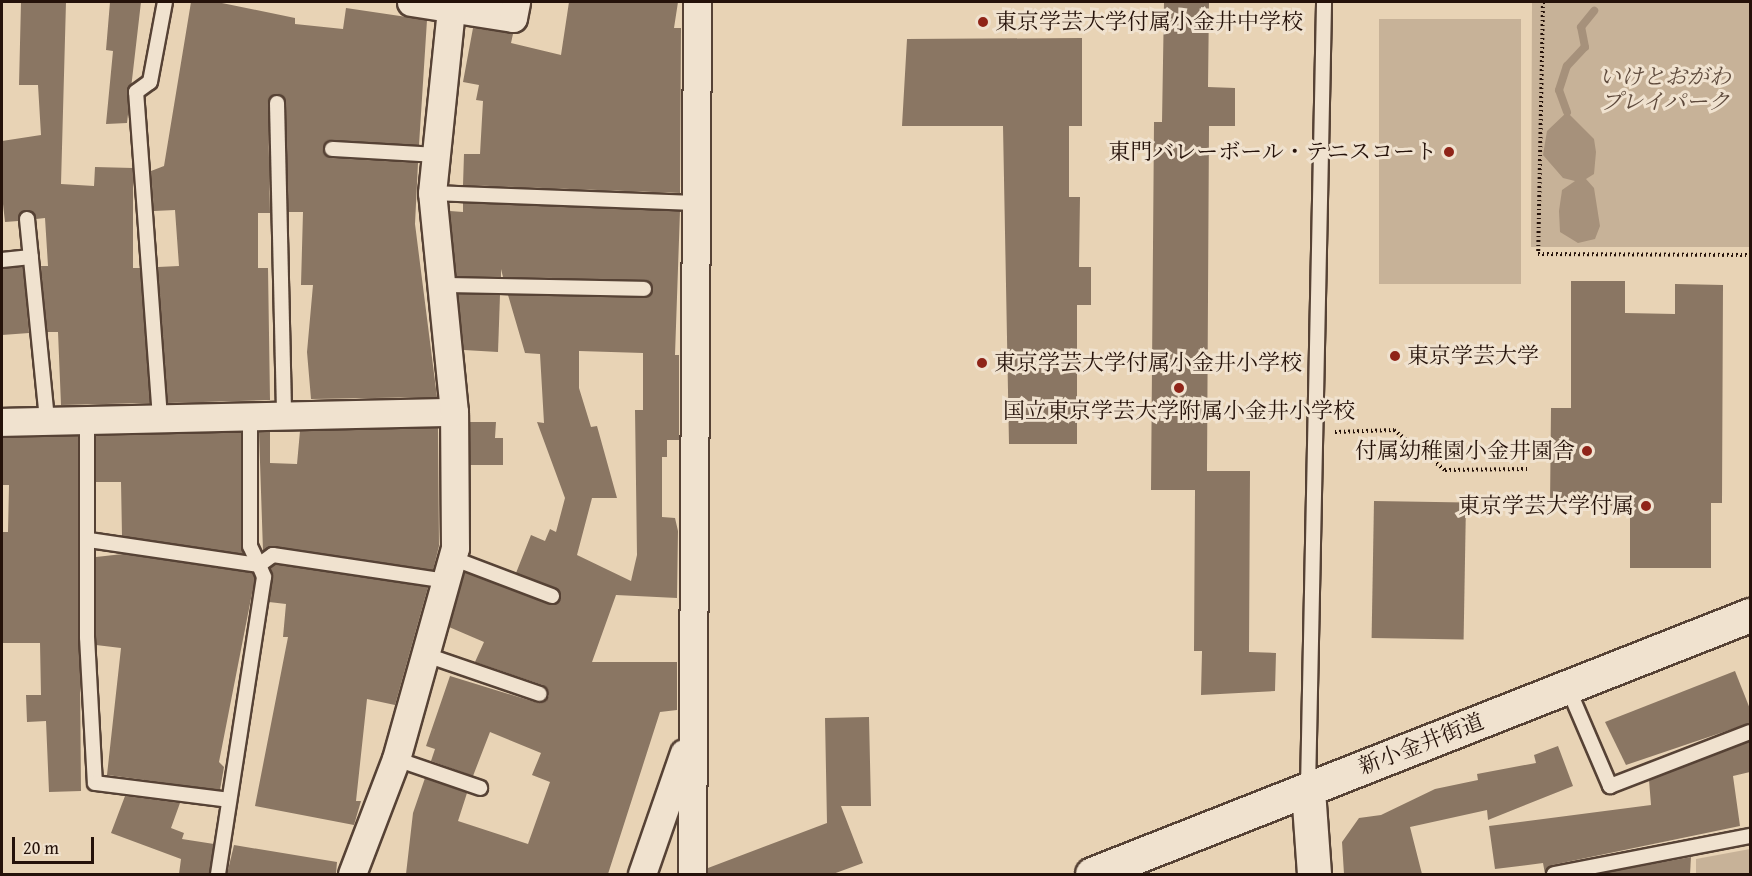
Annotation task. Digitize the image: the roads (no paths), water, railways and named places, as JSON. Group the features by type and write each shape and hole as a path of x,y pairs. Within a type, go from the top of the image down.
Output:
{"main road":[{"name":"新小金井街道","path":"1092,874 1750,615"},
{"path":"1308,790 1314,874"}],"street":[{"path":"411,2 513,18 516,2"},
{"path":"692,874 690,735 697,2"},
{"path":"352,874 396,759 449,569 454,412 432,194 451,9"},
{"path":"2,422 454,412"},
{"path":"642,874 690,735"}],"lane":[{"path":"160,418 136,92 150,82 165,2"},
{"path":"1308,790 1324,2"},
{"path":"278,103 284,414"},
{"path":"333,149 435,155"},
{"path":"432,194 695,203"},
{"path":"27,219 47,420"},
{"path":"2,260 31,257"},
{"path":"442,285 644,289"},
{"path":"218,874 264,577 250,546 250,415"},
{"path":"87,420 89,540 87,637 95,783 229,800"},
{"path":"89,540 259,565 273,555 449,569 552,596"},
{"path":"426,655 540,694"},
{"path":"1568,688 1610,786 1750,732"},
{"path":"396,759 480,788"},
{"path":"1554,874 1596,871 1750,836"}],"waterway":[{"path":"1567,112 1559,90 1567,66 1585,47 1581,27 1594,11"}],"place":[{"name":"東京学芸大学付属小金井中学校","path":"983,22"},
{"name":"東門バレーボール・テニスコート","path":"1449,152"},
{"name":"東京学芸大学","path":"1395,356"},
{"name":"東京学芸大学付属小金井小学校","path":"982,363"},
{"name":"国立東京学芸大学附属小金井小学校","path":"1179,388"},
{"name":"付属幼稚園小金井園舎","path":"1587,451"},
{"name":"東京学芸大学付属","path":"1646,506"}],"park label":[{"name":"いけとおがわ プレイパーク","path":"1665,88"}]}
